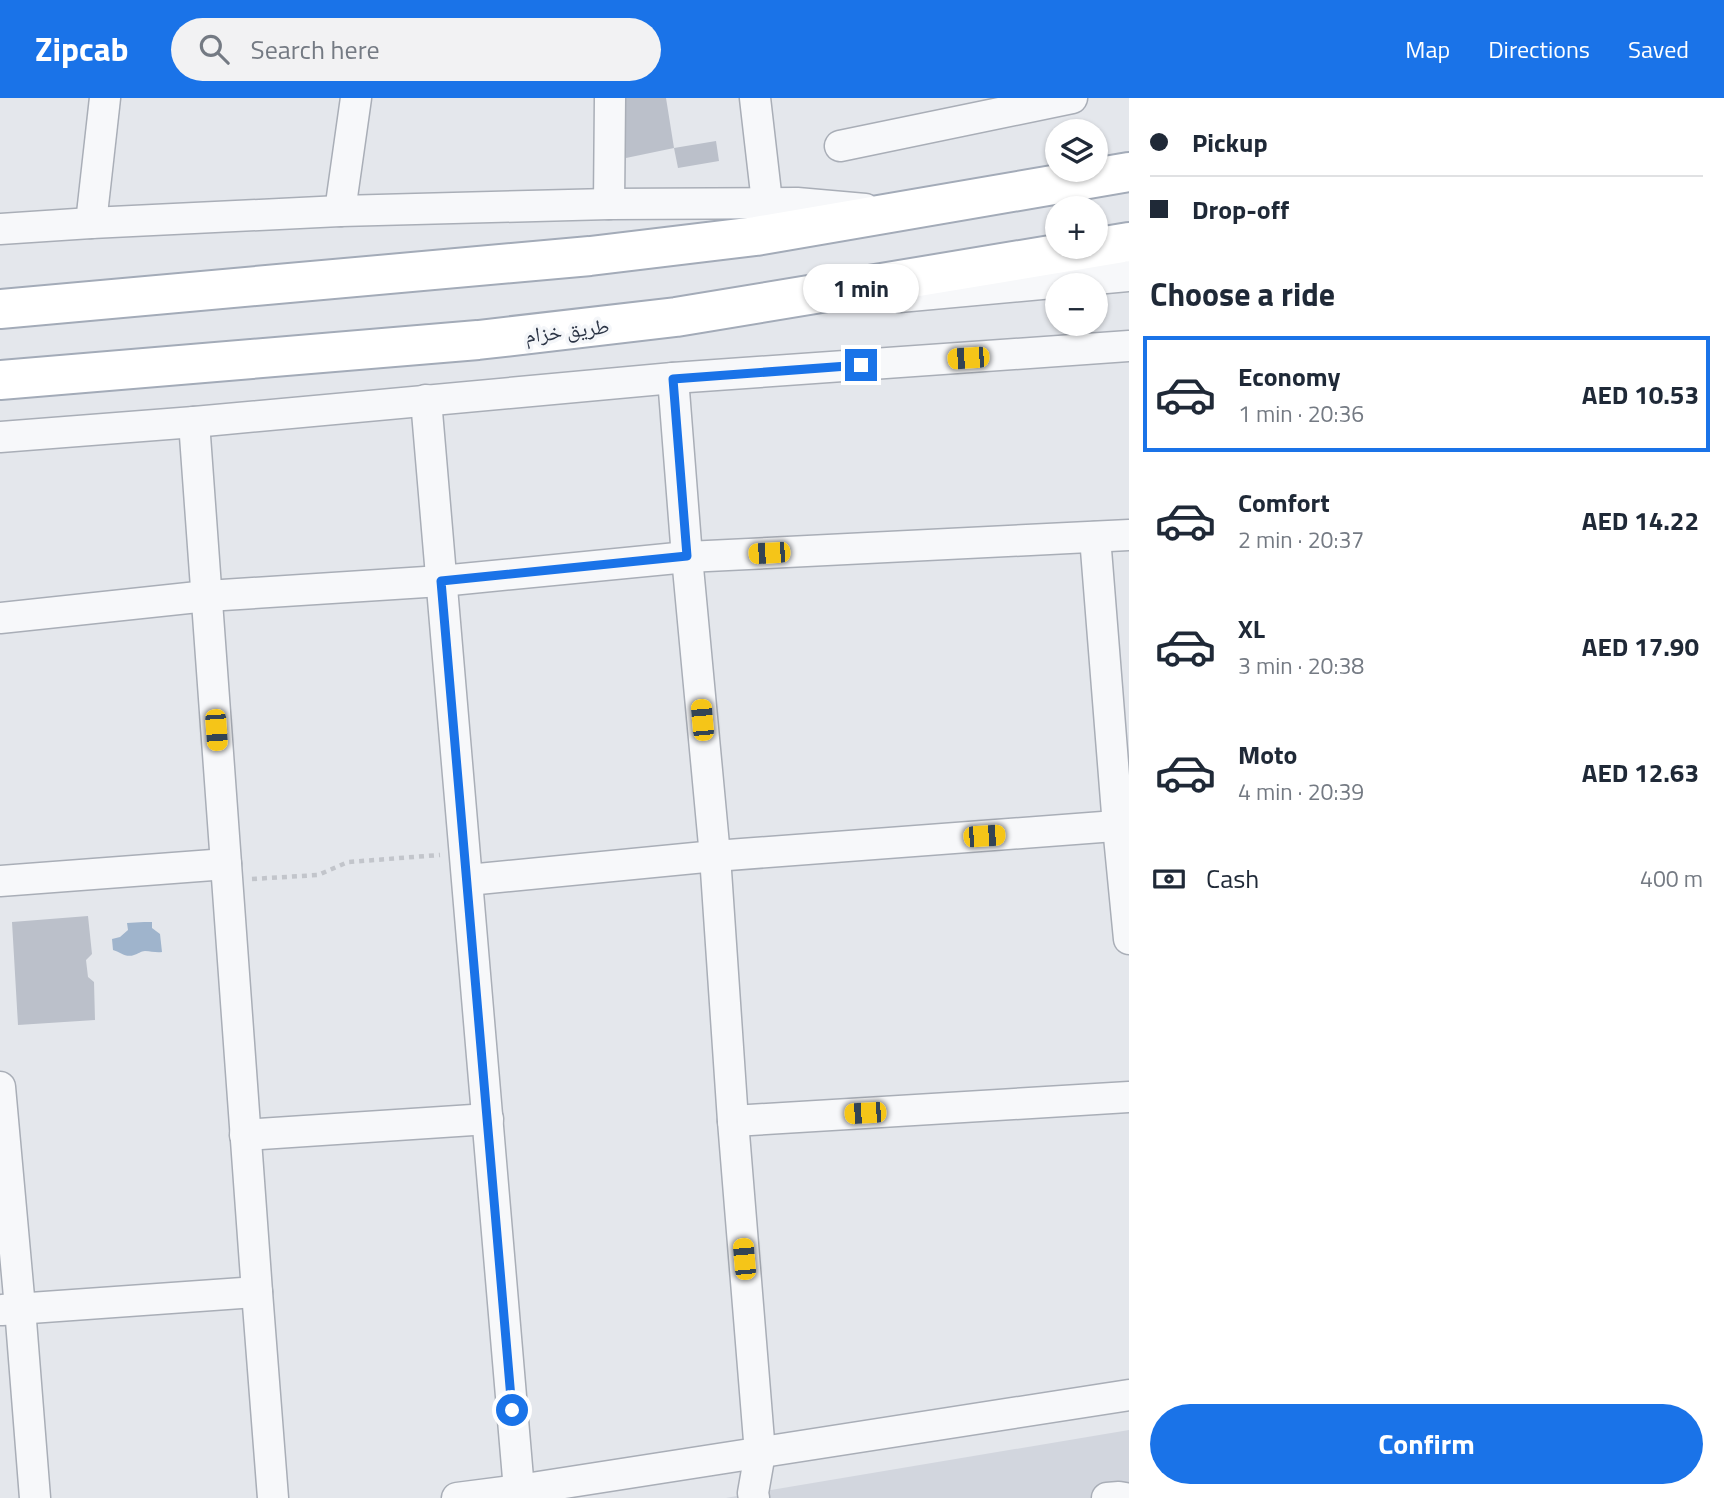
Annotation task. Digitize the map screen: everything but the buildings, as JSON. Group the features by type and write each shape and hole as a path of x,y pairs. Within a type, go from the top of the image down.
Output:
{"main road":[{"path":"0,309 590,256 756,236 1127,170"},
{"name":"طريق خزام","path":"0,380 478,340 676,317 1129,242"}],"street":[{"path":"90,223 105,98"},
{"path":"340,211 356,98"},
{"path":"609,204 610,98"},
{"path":"755,98 767,202"},
{"path":"840,146 1072,98"},
{"path":"0,229 340,211 609,204 767,202 826,205 893,213"},
{"path":"676,317 1129,276"},
{"path":"0,438 673,379 1129,346"},
{"path":"673,379 715,856 760,1453 754,1498"},
{"path":"426,400 519,1490"},
{"path":"194,422 273,1498"},
{"path":"0,618 206,596 441,581 687,556 1129,535"},
{"path":"1095,537 1124,825 1129,939"},
{"path":"466,867 715,856 1124,825"},
{"path":"0,881 226,872"},
{"path":"0,1087 10,1309 35,1498"},
{"path":"733,1121 1129,1097"},
{"path":"245,1135 488,1119"},
{"path":"10,1309 257,1292"},
{"path":"457,1498 1129,1395"},
{"path":"1107,1498 1125,1498"}],"path":[{"path":"226,872 318,874 348,862 466,867"}],"shaded area":[{"path":"1129,1430 1129,1498 726,1498 753,1493"}],"water":[{"path":"152,922 152,928 160,934 162,952 144,951 128,956 113,950 112,939 120,937 128,930 127,923"}],"route":[{"path":"512,1410 441,581 687,556 673,379 861,365"}]}
